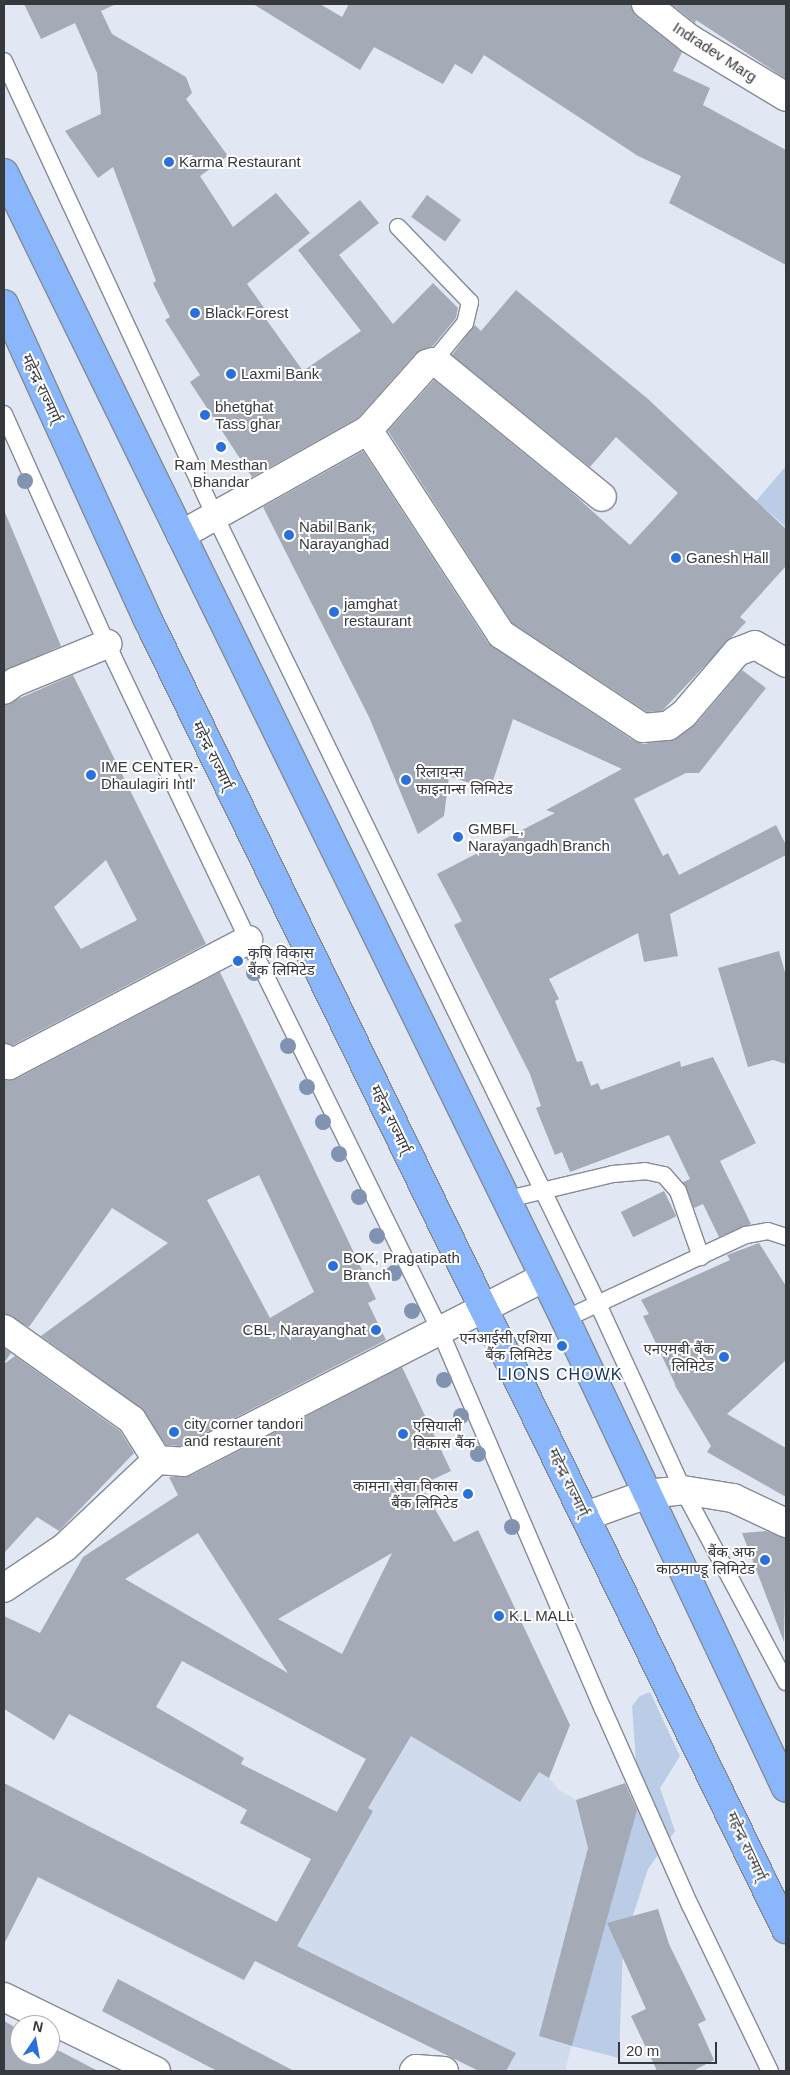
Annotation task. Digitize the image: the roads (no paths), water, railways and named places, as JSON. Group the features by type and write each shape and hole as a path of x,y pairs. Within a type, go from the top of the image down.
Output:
{"highway":[{"path":"4,173 542,1278 564,1319 786,1788"},
{"name":"महेन्द्र राज्मार्ग्","path":"4,304 148,622 485,1308 786,1929"}],"street":[{"name":"Indradev Marg","path":"646,4 690,39 786,97"},
{"path":"181,535 368,430 427,364 433,362 439,364 602,497"},
{"path":"368,430 501,634 643,728 668,726 684,714 737,652 755,645 786,663"},
{"path":"4,690 24,678 107,644"},
{"path":"4,1058 9,1066 248,940"},
{"path":"4,1588 65,1547 157,1460 183,1462 542,1278"},
{"path":"4,1329 132,1420 157,1460"},
{"path":"586,1516 647,1494 683,1490 733,1498 786,1523"},
{"path":"4,1997 156,2071"},
{"path":"414,2071 416,2069 444,2071"}],"lane":[{"path":"4,61 215,516 544,1191 683,1490 786,1682"},
{"path":"398,227 470,302 465,323 433,362"},
{"path":"4,414 107,644 248,940 440,1331 690,1905 770,2071"},
{"path":"504,1200 613,1174 645,1171 664,1174 678,1191 701,1257"},
{"path":"564,1319 746,1235 768,1231 786,1237"}],"place":[{"name":"Karma Restaurant","path":"169,162"},
{"name":"Black Forest","path":"195,313"},
{"name":"Laxmi Bank","path":"231,374"},
{"name":"bhetghat Tass ghar","path":"205,415"},
{"name":"Ram Mesthan Bhandar","path":"221,447"},
{"name":"Nabil Bank, Narayanghad","path":"289,535"},
{"name":"Ganesh Hall","path":"676,558"},
{"name":"jamghat restaurant","path":"334,612"},
{"name":"IME CENTER- Dhaulagiri Intl'","path":"91,775"},
{"name":"रिलायन्स फाइनान्स लिमिटेड","path":"406,780"},
{"name":"GMBFL, Narayangadh Branch","path":"458,837"},
{"name":"कृषि विकास बैंक लिमिटेड","path":"238,961"},
{"name":"BOK, Pragatipath Branch","path":"333,1266"},
{"name":"CBL, Narayanghat","path":"376,1330"},
{"name":"एनआईसी एशिया बैंक लिमिटेड","path":"562,1346"},
{"name":"एनएमबी बैंक लिमिटेड","path":"724,1357"},
{"name":"city corner tandori and restaurent","path":"174,1432"},
{"name":"एसियाली विकास बैंक","path":"403,1434"},
{"name":"कामना सेवा विकास बैंक लिमिटेड","path":"468,1494"},
{"name":"बैंक अफ काठमाण्डू लिमिटेड","path":"765,1560"},
{"name":"K.L MALL","path":"499,1616"}],"district":[{"name":"LIONS CHOWK","path":"560,1375"}]}
